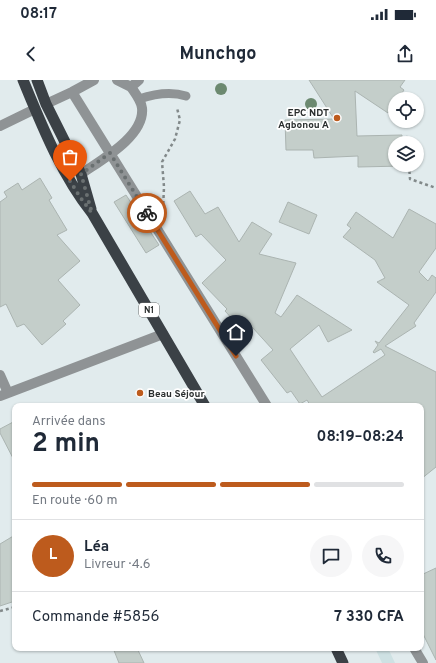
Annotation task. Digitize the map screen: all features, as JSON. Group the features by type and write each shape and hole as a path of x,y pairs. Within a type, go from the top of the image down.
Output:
{"highway":[{"name":"N1","path":"23,80 52,147 70,181 92,213 204,403"},
{"name":"N1","path":"37,80 46,104 81,174 92,213"},
{"path":"337,651 343,663"}],"street":[{"path":"46,104 94,80"},
{"path":"81,174 129,138 140,123 142,107 139,99 130,87 118,80"},
{"path":"130,87 139,80"},
{"path":"72,92 265,403"},
{"path":"0,126 35,109"},
{"path":"0,375 4,394 163,334"},
{"path":"416,651 423,663"}],"lane":[{"path":"139,99 157,94 186,96"}],"path":[{"path":"157,229 163,209 164,187 162,162 175,139 180,120 174,94"},
{"path":"410,172 410,179 436,188"},
{"path":"0,611 12,608"}],"shaded area":[{"path":"376,651 389,651 395,663 382,663"}],"building":[{"path":"309,80 405,80 400,87 404,90 403,92 388,92 388,113 355,91 357,136 402,135 388,136 388,166 358,167 358,156 314,158 313,150 286,150 285,120 334,119"},
{"path":"40,178 52,198 49,200 67,230 57,235 80,261 58,280 80,305 63,321 66,324 42,345 24,324 17,327 6,304 0,307 0,202 7,197 4,192 18,183 22,190"},
{"path":"190,191 205,214 218,207 239,242 252,222 272,234 259,254 296,263 275,313 281,317 297,295 352,330 328,342 319,325 290,349 322,397 385,355 381,349 374,353 373,352 378,345 375,341 379,343 409,305 377,282 385,278 375,260 343,237 351,228 347,225 356,212 393,238 409,209 436,224 436,248 419,272 428,281 432,275 436,278 436,292 414,323 416,326 385,346 436,372 436,467 424,477 424,403 309,403 307,400 299,403 291,391 287,393 261,360 273,350 242,316 236,323 225,311 227,309 202,283 226,260 201,234 196,237 174,201"},
{"path":"126,195 159,245 146,253 114,202"},
{"path":"288,202 317,215 309,234 279,222"},
{"path":"12,423 12,456 0,433 0,429"},
{"path":"12,537 12,602 0,606 0,544"},
{"path":"436,568 436,660 424,636 424,574"},
{"path":"114,651 138,651 144,663 119,663"}],"way so far":[{"path":"70,181 92,213 81,174 110,153 147,213"}],"place":[{"name":"EPC NDT Agbonou A","path":"337,118"},
{"name":"Beau Séjour","path":"140,393"}],"route":[{"path":"147,213 236,356"}]}
